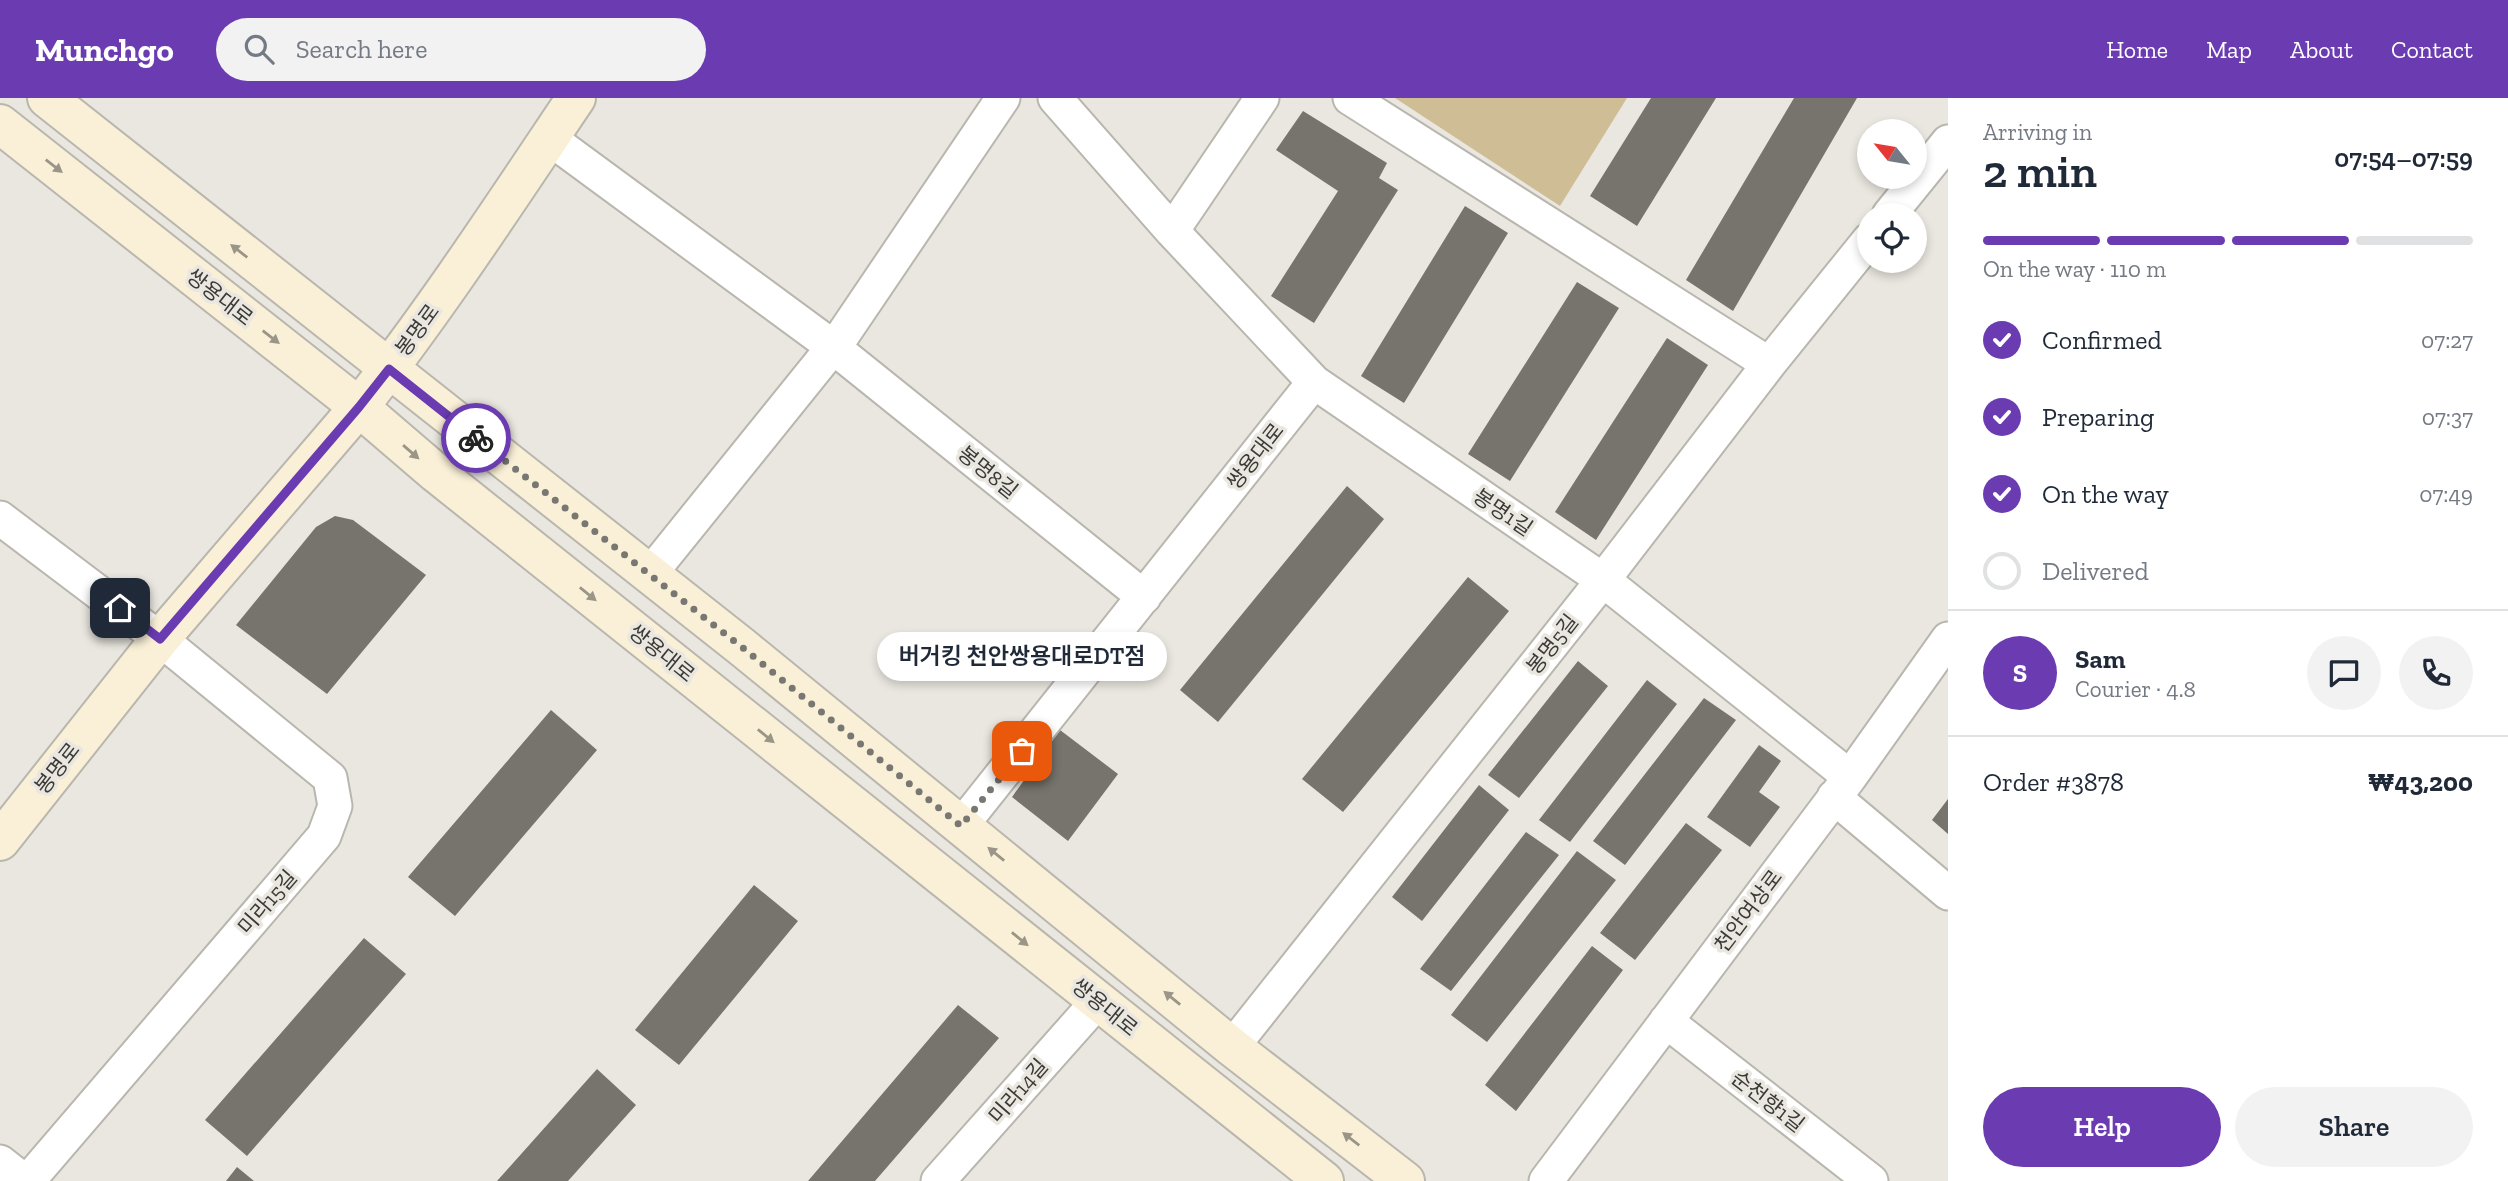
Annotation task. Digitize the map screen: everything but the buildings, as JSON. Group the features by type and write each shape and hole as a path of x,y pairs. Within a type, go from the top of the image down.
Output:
{"main road":[{"path":"47,98 650,574 1232,1047 1405,1181"},
{"name":"봉명로","path":"0,841 160,639 389,369 576,98"},
{"name":"쌍용대로","path":"0,124 359,407 436,473 1324,1181"}],"street":[{"path":"650,574 833,347 1003,98"},
{"name":"봉명1길","path":"1055,98 1172,231 1314,382 1602,580 1842,787 1948,893"},
{"path":"1172,231 1262,98"},
{"path":"1350,98 1769,364"},
{"name":"봉명8길","path":"550,138 833,347 1144,597"},
{"path":"1899,203 1948,142"},
{"name":"봉명5길","path":"1232,1047 1857,255"},
{"name":"쌍용대로","path":"961,826 1314,382"},
{"name":"미라15길","path":"0,517 160,639 330,778 335,806 324,836 26,1181"},
{"name":"천안여상로","path":"1546,1181 1842,787 1948,639"},
{"name":"미라14길","path":"938,1181 1098,1001"},
{"name":"순천향1길","path":"1666,1021 1871,1181"},
{"path":"0,1162 26,1181"}],"shaded area":[{"path":"1395,98 1627,98 1560,206"}],"way so far":[{"path":"476,438 743,648 961,826 1022,751"}],"place":[{"name":"버거킹 천안쌍용대로DT점","path":"1022,751"}],"route":[{"path":"120,608 160,639 389,369 476,438"}]}
